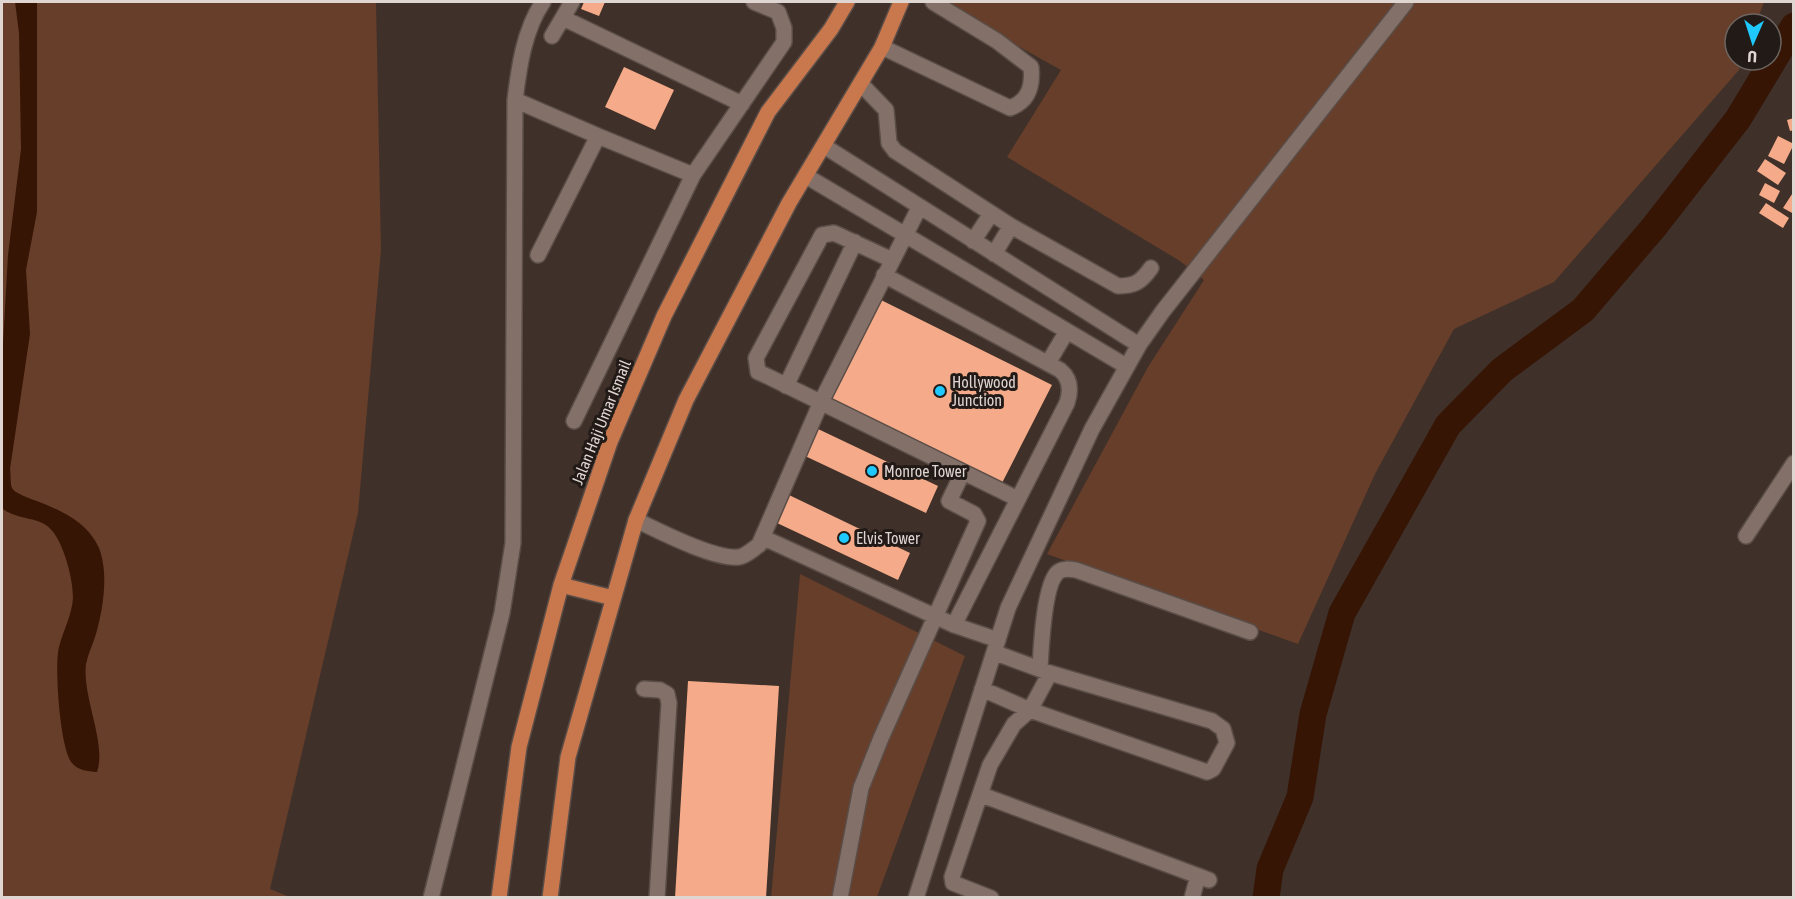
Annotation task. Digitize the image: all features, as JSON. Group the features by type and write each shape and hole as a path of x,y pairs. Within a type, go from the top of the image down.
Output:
{"main road":[{"name":"Jalan Haji Umar Ismail","path":"499,897 519,747 561,585 610,442 664,316 768,112 831,29 847,2"},
{"path":"550,897 568,757 636,520 686,400 806,176 882,47 901,2"},
{"path":"561,585 613,597"}],"street":[{"path":"431,897 502,613 513,543 514,100 519,63 536,11 543,2"},
{"path":"552,36 572,2"},
{"path":"574,421 693,175 784,42 784,28 777,12 754,2"},
{"path":"882,47 1010,108 1020,104 1028,95 1032,80 1030,67 997,41 933,2"},
{"path":"916,897 1008,608 1092,429 1126,366 1139,345 1406,2"},
{"path":"563,18 742,104"},
{"path":"861,84 886,110 889,143 895,151 992,214 1118,286 1134,286 1151,268"},
{"path":"514,100 693,175"},
{"path":"538,255 598,136"},
{"path":"824,146 1139,345"},
{"path":"806,176 1126,366"},
{"path":"636,520 678,540 728,556 740,557 748,553 764,538 821,402 919,207"},
{"path":"973,241 992,214"},
{"path":"994,254 1011,226"},
{"path":"892,260 834,233 822,235 756,358 758,372 1018,499"},
{"path":"786,386 855,242"},
{"path":"884,275 1067,375 1070,395 954,625"},
{"path":"1048,363 1067,331"},
{"path":"1746,536 1794,463"},
{"path":"840,897 861,788 978,521 974,514 949,501 963,472"},
{"path":"764,538 935,616 1045,671 1212,721 1223,729 1227,743 1211,772 1207,772 1030,710 982,689"},
{"path":"991,897 953,884 952,878 982,795 990,765 1014,724 1030,710 1045,671 1044,615 1053,579 1059,571 1076,570 1250,632"},
{"path":"644,689 660,690 667,694 669,703 657,897"},
{"path":"982,795 1203,878 1192,897"}],"shaded area":[{"path":"2,2 376,2 381,250 358,513 270,889 290,897 2,898"},
{"path":"15,2 37,2 37,212 26,270 30,334 10,469 11,484 17,493 51,507 78,522 90,534 102,558 103,603 86,664 87,691 99,748 97,772 80,769 72,763 64,742 61,725 58,657 73,598 68,564 58,540 49,527 43,523 14,515 2,508 2,362 8,255 21,149 19,33"},
{"path":"938,2 1764,2 1760,12 1723,12 1723,72 1737,72 1554,282 1454,329 1375,474 1298,644 1047,554 1148,367 1204,280 1180,261 1007,157 1061,70"},
{"path":"800,574 965,656 877,897 771,898"}],"building":[{"path":"584,2 605,2 599,16 581,9"},
{"path":"624,67 674,90 655,130 605,107"},
{"path":"1794,118 1794,130 1790,131 1787,120"},
{"path":"1778,136 1794,144 1784,164 1768,156"},
{"path":"1765,159 1786,173 1778,185 1757,171"},
{"path":"1765,183 1780,191 1774,203 1759,195"},
{"path":"1794,191 1794,214 1783,208"},
{"path":"1766,203 1789,218 1783,228 1759,213"},
{"name":"Hollywood Junction","path":"879,299 1052,385 1002,483 829,397"},
{"name":"Monroe Tower","path":"816,428 938,486 926,513 805,456"},
{"name":"Elvis Tower","path":"789,495 910,553 898,580 777,523"},
{"path":"688,681 779,686 766,898 675,898"}],"waterway":[{"path":"1266,898 1270,869 1300,797 1313,714 1342,613 1448,425 1502,370 1583,310 1654,227 1738,119 1794,26"}],"place":[{"name":"Hollywood Junction","path":"940,391"},
{"name":"Monroe Tower","path":"872,471"},
{"name":"Elvis Tower","path":"844,538"}]}
